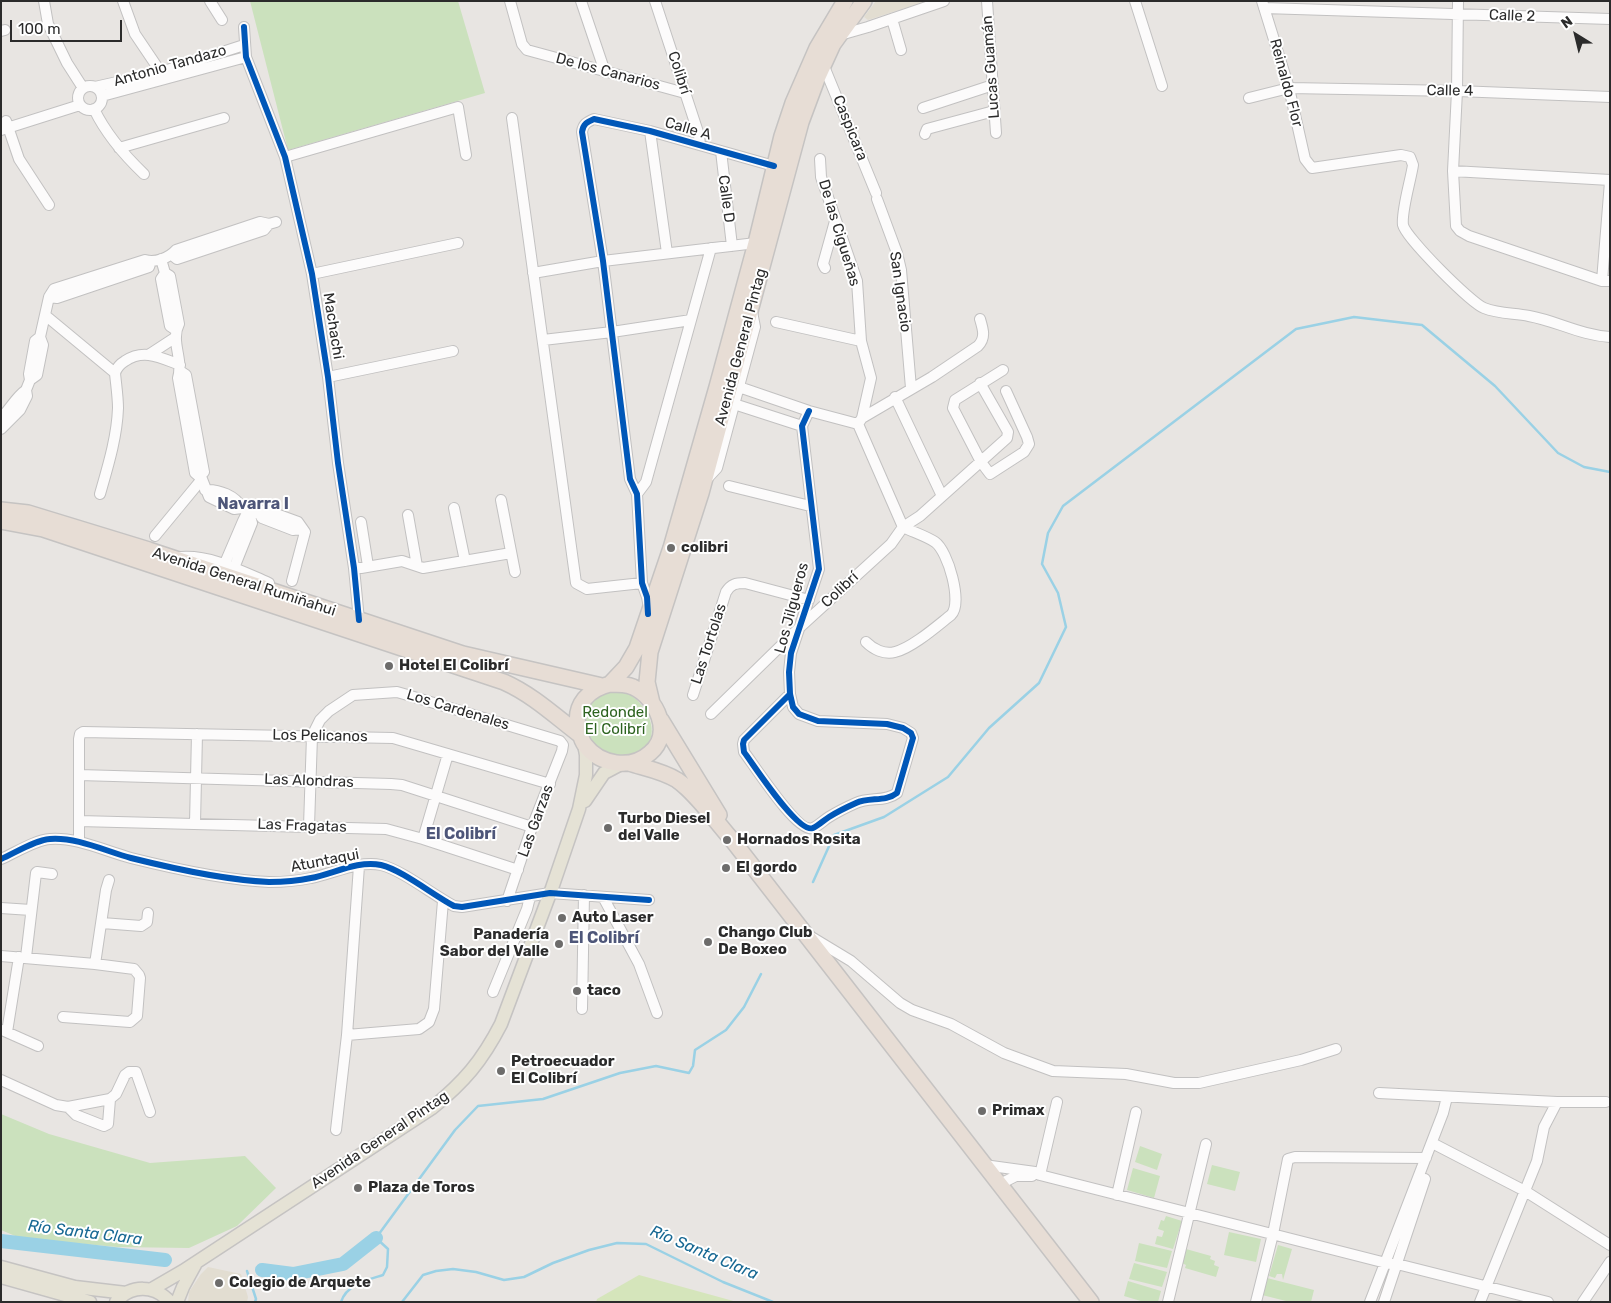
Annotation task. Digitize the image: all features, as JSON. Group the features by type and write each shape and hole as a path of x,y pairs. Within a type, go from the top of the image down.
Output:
{"highway":[{"name":"Avenida General Pintag","path":"606,685 626,667 633,655 648,614 671,548 756,243 774,166 793,103 806,68 845,1"},
{"name":"Avenida General Pintag","path":"652,703 647,682 650,652 674,582 704,482 802,122 823,64 839,35 864,1"},
{"name":"Avenida General Rumiñahui","path":"1,510 28,513 478,659 606,685"},
{"name":"Avenida General Rumiñahui","path":"1,521 44,529 504,682 521,690 582,740"},
{"path":"733,841 652,703 632,687 620,684 606,685 590,692 581,702 578,709 577,722 582,740 601,758 665,774 677,781 693,796 733,841 1091,1302"},
{"path":"625,763 645,757 658,743 661,735 660,718"}],"main road":[{"name":"Avenida General Pintag","path":"152,1289 432,1108 467,1076 491,1044 501,1024 579,809 586,775 586,755 582,740"},
{"name":"Avenida General Pintag","path":"579,809 600,777 625,763"},
{"name":"Avenida General Pintag","path":"178,1302 183,1287 197,1261"},
{"path":"1,1267 121,1298 134,1290 152,1289 165,1296 170,1302"},
{"path":"1,1277 90,1302"}],"street":[{"path":"44,1 48,24 66,63 84,88 80,91 79,102"},
{"path":"123,1 135,34 163,76"},
{"path":"210,1 222,20"},
{"name":"De los Canarios","path":"510,1 522,44 530,51 685,93"},
{"path":"581,1 605,72"},
{"name":"Colibrí","path":"655,1 699,136 700,145"},
{"path":"839,35 944,1"},
{"name":"Lucas Guamán","path":"987,1 996,133"},
{"path":"1134,1 1162,86"},
{"path":"1453,171 1610,181 1606,281 1469,236 1460,231 1455,222 1453,171 1457,91 1458,1"},
{"name":"Calle 2","path":"1263,4 1610,19"},
{"name":"Reinaldo Flor","path":"1263,4 1289,88 1305,160 1312,168 1316,169 1401,156 1410,157 1414,165 1403,224 1410,239 1446,276 1482,308 1500,313 1530,316 1581,333 1610,337"},
{"path":"892,19 901,50"},
{"name":"Machachi","path":"244,27 246,57 285,158 312,274 354,568 359,620"},
{"name":"Antonio Tandazo","path":"102,96 163,76 221,52 244,45"},
{"path":"221,52 225,63"},
{"name":"Antonio Tandazo","path":"84,88 163,76 246,57"},
{"name":"Caspicara","path":"823,64 877,196"},
{"path":"923,108 994,85"},
{"name":"Antonio Tandazo","path":"94,109 100,104 102,96 95,87"},
{"name":"Calle 4","path":"1249,98 1289,88 1457,91 1610,97"},
{"path":"79,102 87,109 94,109 102,125 119,148 144,174"},
{"path":"49,205 19,159 4,126 79,102"},
{"path":"285,158 308,149 458,107 466,155"},
{"path":"925,134 927,129 994,111"},
{"path":"119,148 224,118"},
{"path":"512,118 576,583 587,590 642,583"},
{"name":"Calle A","path":"602,261 582,132 584,124 594,119 700,145 774,166"},
{"path":"650,132 667,253"},
{"name":"Calle D","path":"721,151 732,246"},
{"name":"De las Cigueñas","path":"820,159 821,177 857,281 861,341 870,378 860,421"},
{"name":"San Ignacio","path":"877,196 901,270 911,388"},
{"path":"825,268 823,264 835,221"},
{"path":"1,418 12,408 26,390 30,380 37,375 43,345 40,337 49,297 57,298 149,267 156,260 172,255 178,259 264,230 273,223"},
{"path":"312,274 458,243"},
{"path":"533,273 602,261 756,243"},
{"path":"636,494 646,482 711,248"},
{"path":"156,260 165,273 161,279 170,326 176,334 180,368 178,378 195,473 201,478 209,497 218,502 234,509 265,510 298,522 305,534 292,581"},
{"path":"602,261 630,479 636,494 642,583 647,597 648,614"},
{"path":"704,482 717,468 739,387 755,327 751,308"},
{"path":"44,315 115,373"},
{"path":"739,387 809,411 860,421 978,346 984,333 980,319"},
{"path":"543,340 691,320"},
{"path":"776,322 861,341"},
{"path":"100,494 111,458 116,432 118,408 116,368 130,357 150,354 176,334"},
{"path":"328,377 453,350"},
{"path":"150,354 180,368"},
{"path":"1003,370 980,383 955,400 953,404 953,408 981,462 990,474 1024,452 1029,444 1028,437 1006,391"},
{"name":"Colibrí","path":"711,714 798,628 891,544 903,527 920,516 1007,438 1008,434 980,383"},
{"path":"1,429 20,410 27,396 26,390"},
{"path":"895,397 942,496"},
{"path":"734,404 802,426 809,411"},
{"path":"860,421 903,527 935,542 940,547 946,560 957,599 954,612 928,633 894,653 873,649 866,642"},
{"name":"Los Jilgueros","path":"790,694 744,740 743,747 744,752 793,818 807,828 813,828 857,802 895,795 899,789 913,738 907,730 887,724 818,721 806,718 793,707 790,694 789,672 791,653 819,569 802,426"},
{"path":"155,536 201,478"},
{"path":"729,486 810,506"},
{"path":"501,500 514,572"},
{"path":"454,508 465,561"},
{"path":"230,566 252,523 250,511"},
{"path":"408,515 417,566"},
{"path":"361,522 368,566"},
{"path":"354,568 402,561 423,568 511,553"},
{"path":"174,559 193,557 230,566 270,584 283,595"},
{"name":"Las Tortolas","path":"693,695 726,592 730,587 738,583 745,583 809,600"},
{"name":"Los Cardenales","path":"312,736 324,715 350,696 397,692 560,741"},
{"name":"Los Pelicanos","path":"79,775 80,734 83,732 312,736 393,738 550,784"},
{"path":"195,823 196,734"},
{"path":"309,826 312,736"},
{"name":"Las Garzas","path":"507,901 532,827 563,749 560,741"},
{"path":"423,839 448,754"},
{"path":"79,775 79,842"},
{"name":"Las Alondras","path":"79,775 398,785 532,827"},
{"name":"Las Fragatas","path":"79,821 386,828 518,870"},
{"name":"Atuntaqui","path":"1,859 43,841 57,839 79,842 130,858 170,867 270,882 311,878 359,866 376,864 391,869 443,901 462,907 550,893 649,900"},
{"path":"336,1130 347,1035 359,866"},
{"path":"38,1046 4,1031 23,957 36,873 52,874"},
{"path":"95,964 109,880"},
{"path":"582,1009 584,895"},
{"path":"493,992 527,909 530,896"},
{"path":"603,897 638,961 656,1013"},
{"path":"347,1035 418,1029 430,1022 434,1009 443,901"},
{"path":"1,908 31,910"},
{"path":"102,923 141,926 147,922 148,913"},
{"path":"805,934 850,962 900,1003 912,1010 951,1024 1004,1053 1052,1071 1120,1074 1174,1083 1198,1083 1300,1060 1336,1049"},
{"path":"1,956 95,964 137,971 140,978 137,1016 130,1022 63,1017"},
{"path":"1,1080 56,1105 68,1107 110,1099 116,1094 125,1075 129,1072 136,1072 150,1112"},
{"path":"1379,1093 1557,1102 1606,1102"},
{"path":"1384,1302 1450,1097"},
{"path":"1370,1302 1450,1097"},
{"path":"68,1107 76,1115 104,1126 108,1124 110,1099"},
{"path":"1040,1175 1057,1102"},
{"path":"1480,1302 1537,1161 1544,1127 1557,1102"},
{"path":"1117,1195 1136,1112"},
{"path":"1168,1302 1206,1144"},
{"path":"1436,1145 1525,1191 1610,1245"},
{"path":"1256,1302 1273,1234 1286,1162 1291,1157 1426,1158"},
{"path":"984,1165 1027,1170 1117,1195 1548,1302"},
{"path":"1000,1184 1016,1176 1040,1175"},
{"path":"1583,1302 1610,1262"}],"shaded area":[{"path":"876,1 927,1 868,20 864,17"},
{"name":"Colegio de Arquete","path":"208,1267 241,1274 248,1297 247,1302 188,1302 189,1292"}],"green space":[{"path":"250,1 458,1 485,93 288,150"},
{"name":"Redondel El Colibrí","path":"608,691 623,691 630,695 637,700 648,714 652,731 650,739 646,747 637,754 625,757 613,755 602,750 592,742 586,732 584,720 590,702 597,695"},
{"path":"1,1114 49,1134 150,1163 245,1156 276,1188 237,1226 189,1248 117,1247 20,1238 1,1230"},
{"path":"1140,1146 1162,1154 1157,1170 1135,1162"},
{"path":"1212,1165 1240,1172 1235,1191 1207,1184"},
{"path":"1133,1168 1160,1176 1154,1198 1127,1190"},
{"path":"1166,1216 1182,1221 1173,1249 1155,1244 1157,1236 1162,1237 1164,1231 1158,1229 1161,1220 1164,1221"},
{"path":"1229,1232 1261,1239 1256,1262 1224,1255"},
{"path":"1139,1243 1172,1251 1167,1268 1135,1261"},
{"path":"1278,1245 1292,1249 1283,1280 1282,1274 1277,1274 1275,1278 1269,1276"},
{"path":"1186,1249 1211,1256 1210,1259 1215,1261 1214,1265 1219,1267 1216,1277 1185,1268 1186,1265 1182,1263"},
{"path":"1134,1263 1167,1272 1162,1287 1129,1279"},
{"path":"639,1275 737,1302 596,1302 597,1299"},
{"path":"1267,1278 1314,1290 1311,1302 1290,1302 1262,1295"},
{"path":"1128,1281 1161,1291 1158,1302 1144,1302 1124,1296"}],"waterway":[{"path":"813,882 834,835 884,817 948,777 989,728 1039,683 1066,627 1058,593 1042,564 1048,533 1063,506 1296,329 1354,317 1422,325 1495,386 1558,453 1584,467 1610,472"},
{"path":"341,1302 353,1287 383,1275 387,1267 388,1249 376,1238 455,1130 478,1106 543,1099 620,1073 656,1066 689,1073 693,1066 695,1050 726,1030 744,1007 761,974"},
{"name":"Río Santa Clara","path":"262,1270 293,1274 343,1264 376,1238"},
{"name":"Río Santa Clara","path":"1,1241 165,1260"},
{"name":"Río Santa Clara","path":"402,1302 423,1275 436,1271 453,1269 476,1272 504,1280 524,1277 553,1263 589,1250 617,1243 646,1244 723,1282 773,1302"},
{"path":"247,1271 256,1299 255,1302"}],"cycle path":[{"path":"244,27 246,57 285,157 312,274 354,568 359,620"},
{"path":"648,614 647,597 642,583 637,494 630,479 603,261 582,132 583,127 594,119 650,131 774,166"},
{"path":"790,694 744,740 743,744 744,752 787,810 797,820 806,827 813,828 832,815 856,803 888,798 897,793 913,738 911,733 903,728 887,724 818,721 799,714 793,707 790,694 789,672 791,653 819,569 802,426 809,411"},
{"path":"1,859 38,842 60,839 81,842 131,858 182,870 252,881 295,881 363,864 381,865 408,877 454,906 462,907 550,893 649,900"}],"place":[{"name":"colibri","path":"671,548"},
{"name":"Hotel El Colibrí","path":"389,666"},
{"name":"Turbo Diesel del Valle","path":"608,828"},
{"name":"Hornados Rosita","path":"727,840"},
{"name":"El gordo","path":"726,868"},
{"name":"Auto Laser","path":"562,918"},
{"name":"Chango Club De Boxeo","path":"708,942"},
{"name":"Panadería Sabor del Valle","path":"559,944"},
{"name":"taco","path":"577,991"},
{"name":"Petroecuador El Colibrí","path":"501,1071"},
{"name":"Primax","path":"982,1111"},
{"name":"Plaza de Toros","path":"358,1188"},
{"name":"Colegio de Arquete","path":"219,1283"}],"district":[{"name":"Navarra I","path":"253,504"},
{"name":"El Colibrí","path":"461,834"},
{"name":"El Colibrí","path":"604,938"}]}
